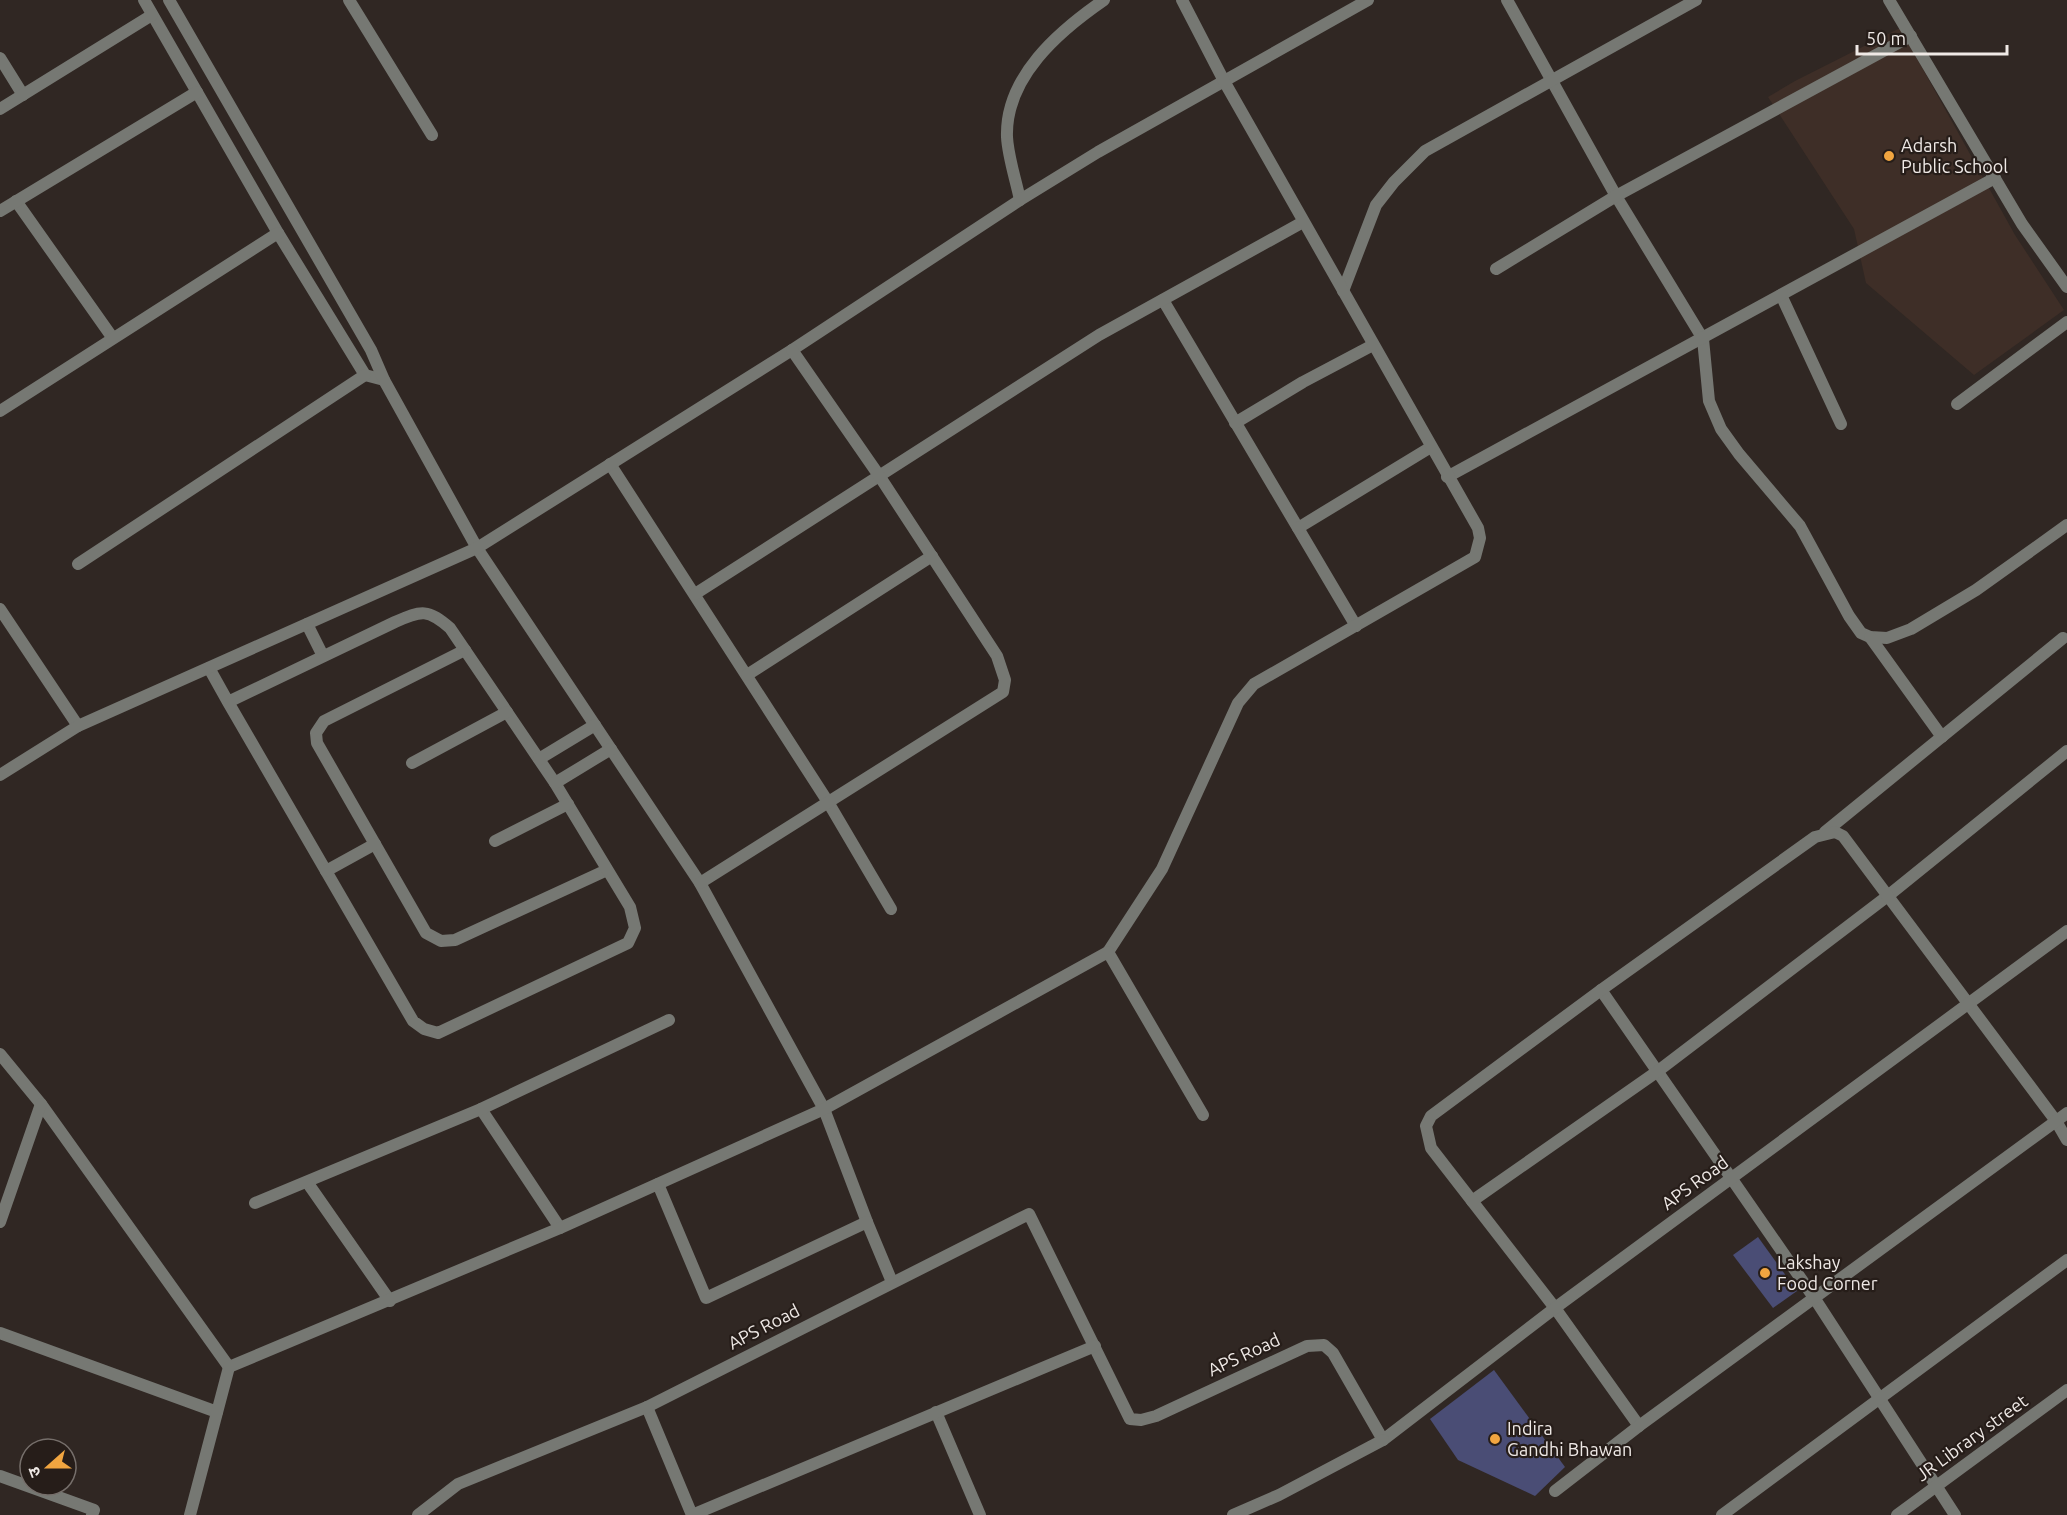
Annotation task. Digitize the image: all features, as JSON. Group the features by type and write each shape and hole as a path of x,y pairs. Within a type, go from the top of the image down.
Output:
{"street":[{"path":"144,0 278,233 365,375 384,380"},
{"path":"169,0 371,350 384,380 477,548 700,883 824,1109 892,1282"},
{"path":"349,0 432,135"},
{"path":"1020,200 1007,136 1010,113 1021,80 1037,58 1079,17 1104,0"},
{"path":"229,1367 560,1228 824,1109 1108,952 1162,869 1238,703 1254,684 1475,557 1480,538 1478,528 1303,222 1224,81 1182,0"},
{"path":"0,776 78,726 477,548 792,350 1020,200 1098,152 1368,0"},
{"path":"1507,0 1616,196 1703,339 1709,401 1721,429 1739,454 1800,526 1849,616 1861,633 1870,637 1887,638 1911,629 1977,590 2067,525"},
{"path":"1343,291 1376,205 1425,151 1696,0"},
{"path":"1889,0 2022,224 2067,287"},
{"path":"0,109 152,15"},
{"path":"1496,269 1616,196 1911,36"},
{"path":"0,58 23,95"},
{"path":"0,211 197,92"},
{"path":"1447,477 1995,178"},
{"path":"16,201 112,337"},
{"path":"695,594 1099,335 1303,222"},
{"path":"0,411 112,337 278,233"},
{"path":"1781,295 1841,424"},
{"path":"1163,300 1356,626"},
{"path":"1958,404 2067,322"},
{"path":"1235,423 1303,382 1373,345"},
{"path":"700,883 1003,692 1005,680 997,656 880,477 792,350"},
{"path":"78,564 365,375"},
{"path":"1298,528 1431,447"},
{"path":"610,464 828,802 891,909"},
{"path":"747,675 932,556"},
{"path":"0,609 78,726"},
{"path":"208,668 412,1022 438,1033 628,943 635,928 630,907 539,759 450,628 433,613 416,613 228,702"},
{"path":"307,624 324,656"},
{"path":"1870,637 1942,737"},
{"path":"1640,1426 1555,1308 1431,1148 1426,1126 1431,1116 1601,990 1825,832 2063,638"},
{"path":"465,650 324,720 316,733 317,743 426,933 441,941 455,940 607,870"},
{"path":"412,763 507,712"},
{"path":"539,759 595,725"},
{"path":"555,783 611,749"},
{"path":"1473,1201 1658,1071 1889,895 2067,751"},
{"path":"495,841 568,804"},
{"path":"1825,832 1835,831 1843,836 2056,1121 2067,1140"},
{"path":"326,871 375,844"},
{"name":"APS Road","path":"418,1515 458,1484 647,1407 1029,1214 1130,1419 1141,1420 1307,1346 1324,1345 1333,1353 1383,1440 1555,1308 2067,931"},
{"path":"1108,952 1203,1115"},
{"path":"1601,990 1815,1299 1955,1515"},
{"path":"255,1203 481,1109 669,1020"},
{"path":"0,1054 41,1104 229,1367"},
{"path":"0,1222 41,1104"},
{"path":"481,1109 560,1228"},
{"path":"1556,1491 1640,1426 2067,1113"},
{"path":"307,1182 390,1301"},
{"path":"658,1184 706,1298 867,1222"},
{"path":"1722,1515 2067,1260"},
{"path":"0,1333 217,1412"},
{"path":"647,1407 692,1515 1095,1346"},
{"path":"190,1515 229,1367"},
{"name":"JR Library street","path":"1898,1515 2067,1390"},
{"path":"936,1412 980,1515"},
{"path":"1233,1515 1279,1495 1383,1440"},
{"path":"0,1476 96,1513"}],"shaded area":[{"path":"1900,28 2015,235 2064,310 1974,375 1866,283 1854,229 1768,97"}],"building":[{"name":"Lakshay Food Corner","path":"1758,1237 1797,1291 1773,1308 1733,1255"},
{"name":"Indira Gandhi Bhawan","path":"1494,1370 1565,1467 1535,1496 1458,1460 1430,1419"}],"place":[{"name":"Adarsh Public School","path":"1889,156"},
{"name":"Lakshay Food Corner","path":"1765,1273"},
{"name":"Indira Gandhi Bhawan","path":"1495,1439"}]}
